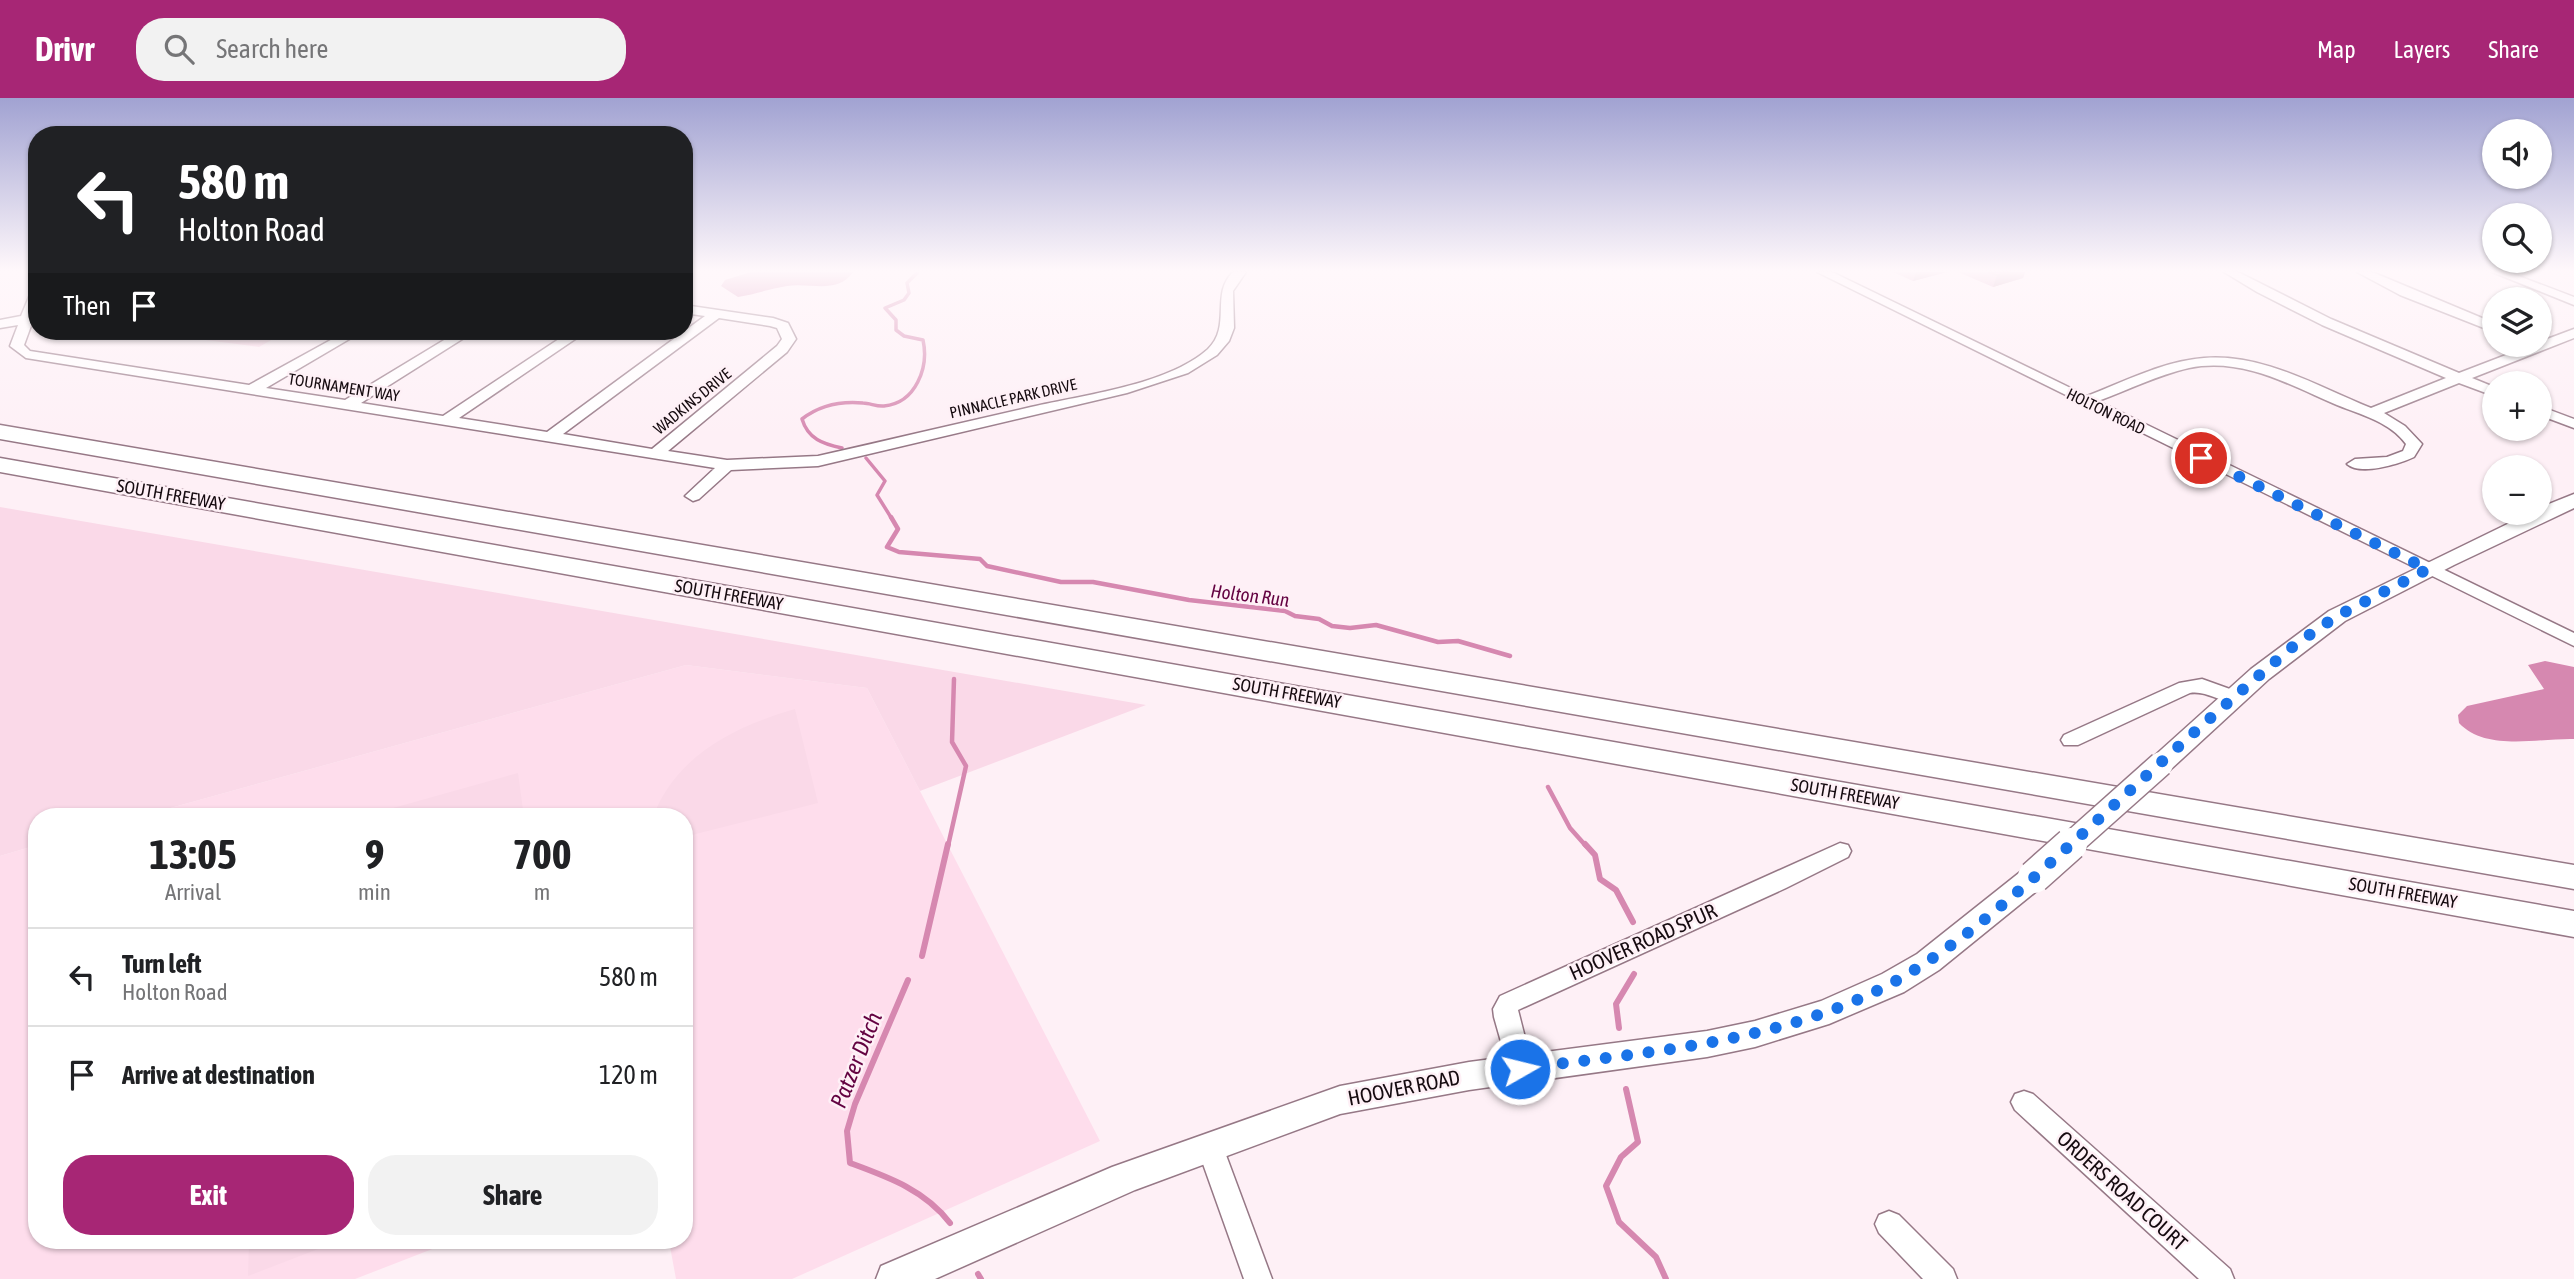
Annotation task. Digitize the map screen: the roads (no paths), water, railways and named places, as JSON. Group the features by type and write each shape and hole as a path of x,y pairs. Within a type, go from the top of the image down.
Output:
{"highway":[{"name":"SOUTH FREEWAY","path":"0,432 2574,877"},
{"name":"SOUTH FREEWAY","path":"0,465 2574,925"}],"main road":[{"name":"HOOVER ROAD","path":"894,1279 1124,1178 1340,1100 1520,1069 1707,1044 1755,1034 1829,1011 1894,983 1928,962 2034,877 2296,644 2337,616 2428,569 2574,500"}],"street":[{"name":"TOURNAMENT WAY","path":"27,327 17,346 26,354 727,465"},
{"name":"WADKINS DRIVE","path":"655,454 782,349 789,339 784,327"},
{"name":"PINNACLE PARK DRIVE","path":"727,465 775,465 818,461 1122,390 1188,368 1219,345 1226,327"},
{"name":"HOLTON ROAD","path":"1935,327 2574,640"},
{"path":"2336,327 2482,388"},
{"path":"2552,341 2574,333"},
{"path":"251,390 340,340"},
{"path":"347,405 453,340"},
{"path":"445,421 566,340"},
{"path":"550,437 681,340"},
{"path":"2371,413 2513,357"},
{"path":"2085,401 2189,365 2216,361 2266,370 2371,413 2406,432 2414,444 2409,454 2390,462 2355,464"},
{"path":"2552,415 2574,424"},
{"path":"693,496 727,465"},
{"path":"2071,740 2186,687 2202,685 2234,697"},
{"name":"HOOVER ROAD SPUR","path":"1520,1069 1506,1017 1505,1009 1509,1003 1840,851"},
{"name":"ORDERS ROAD COURT","path":"2024,1102 2220,1279"},
{"path":"1210,1147 1258,1279"},
{"path":"1889,1224 1943,1279"}],"waterway":[{"name":"Patzer Ditch","path":"842,448 817,440 802,419 816,410 839,403 881,406 895,403 912,391 922,372 923,340 904,336 896,327"},
{"name":"Patzer Ditch","path":"866,458 885,481 877,495 892,519"},
{"name":"Holton Run","path":"891,517 898,529 887,547 899,552 980,559 987,566 1061,582 1093,582 1189,600 1285,611 1295,616 1319,619 1332,626 1350,628 1376,625 1438,642 1458,641 1510,656"},
{"name":"Patzer Ditch","path":"948,846 966,766 952,742 954,679"},
{"name":"Holton Run","path":"1548,787 1570,828 1586,846"},
{"name":"Patzer Ditch","path":"922,956 948,844"},
{"name":"Holton Run","path":"1585,844 1595,855 1600,879 1616,890 1633,922"},
{"name":"Holton Run","path":"1619,1028 1616,1004 1634,974"},
{"name":"Patzer Ditch","path":"908,980 855,1104 847,1131 850,1163 892,1179 917,1193 950,1223"},
{"name":"Holton Run","path":"1626,1089 1638,1142 1621,1157 1606,1186 1619,1222 1656,1257 1666,1279"},
{"name":"Patzer Ditch","path":"978,1274 981,1279"}]}
